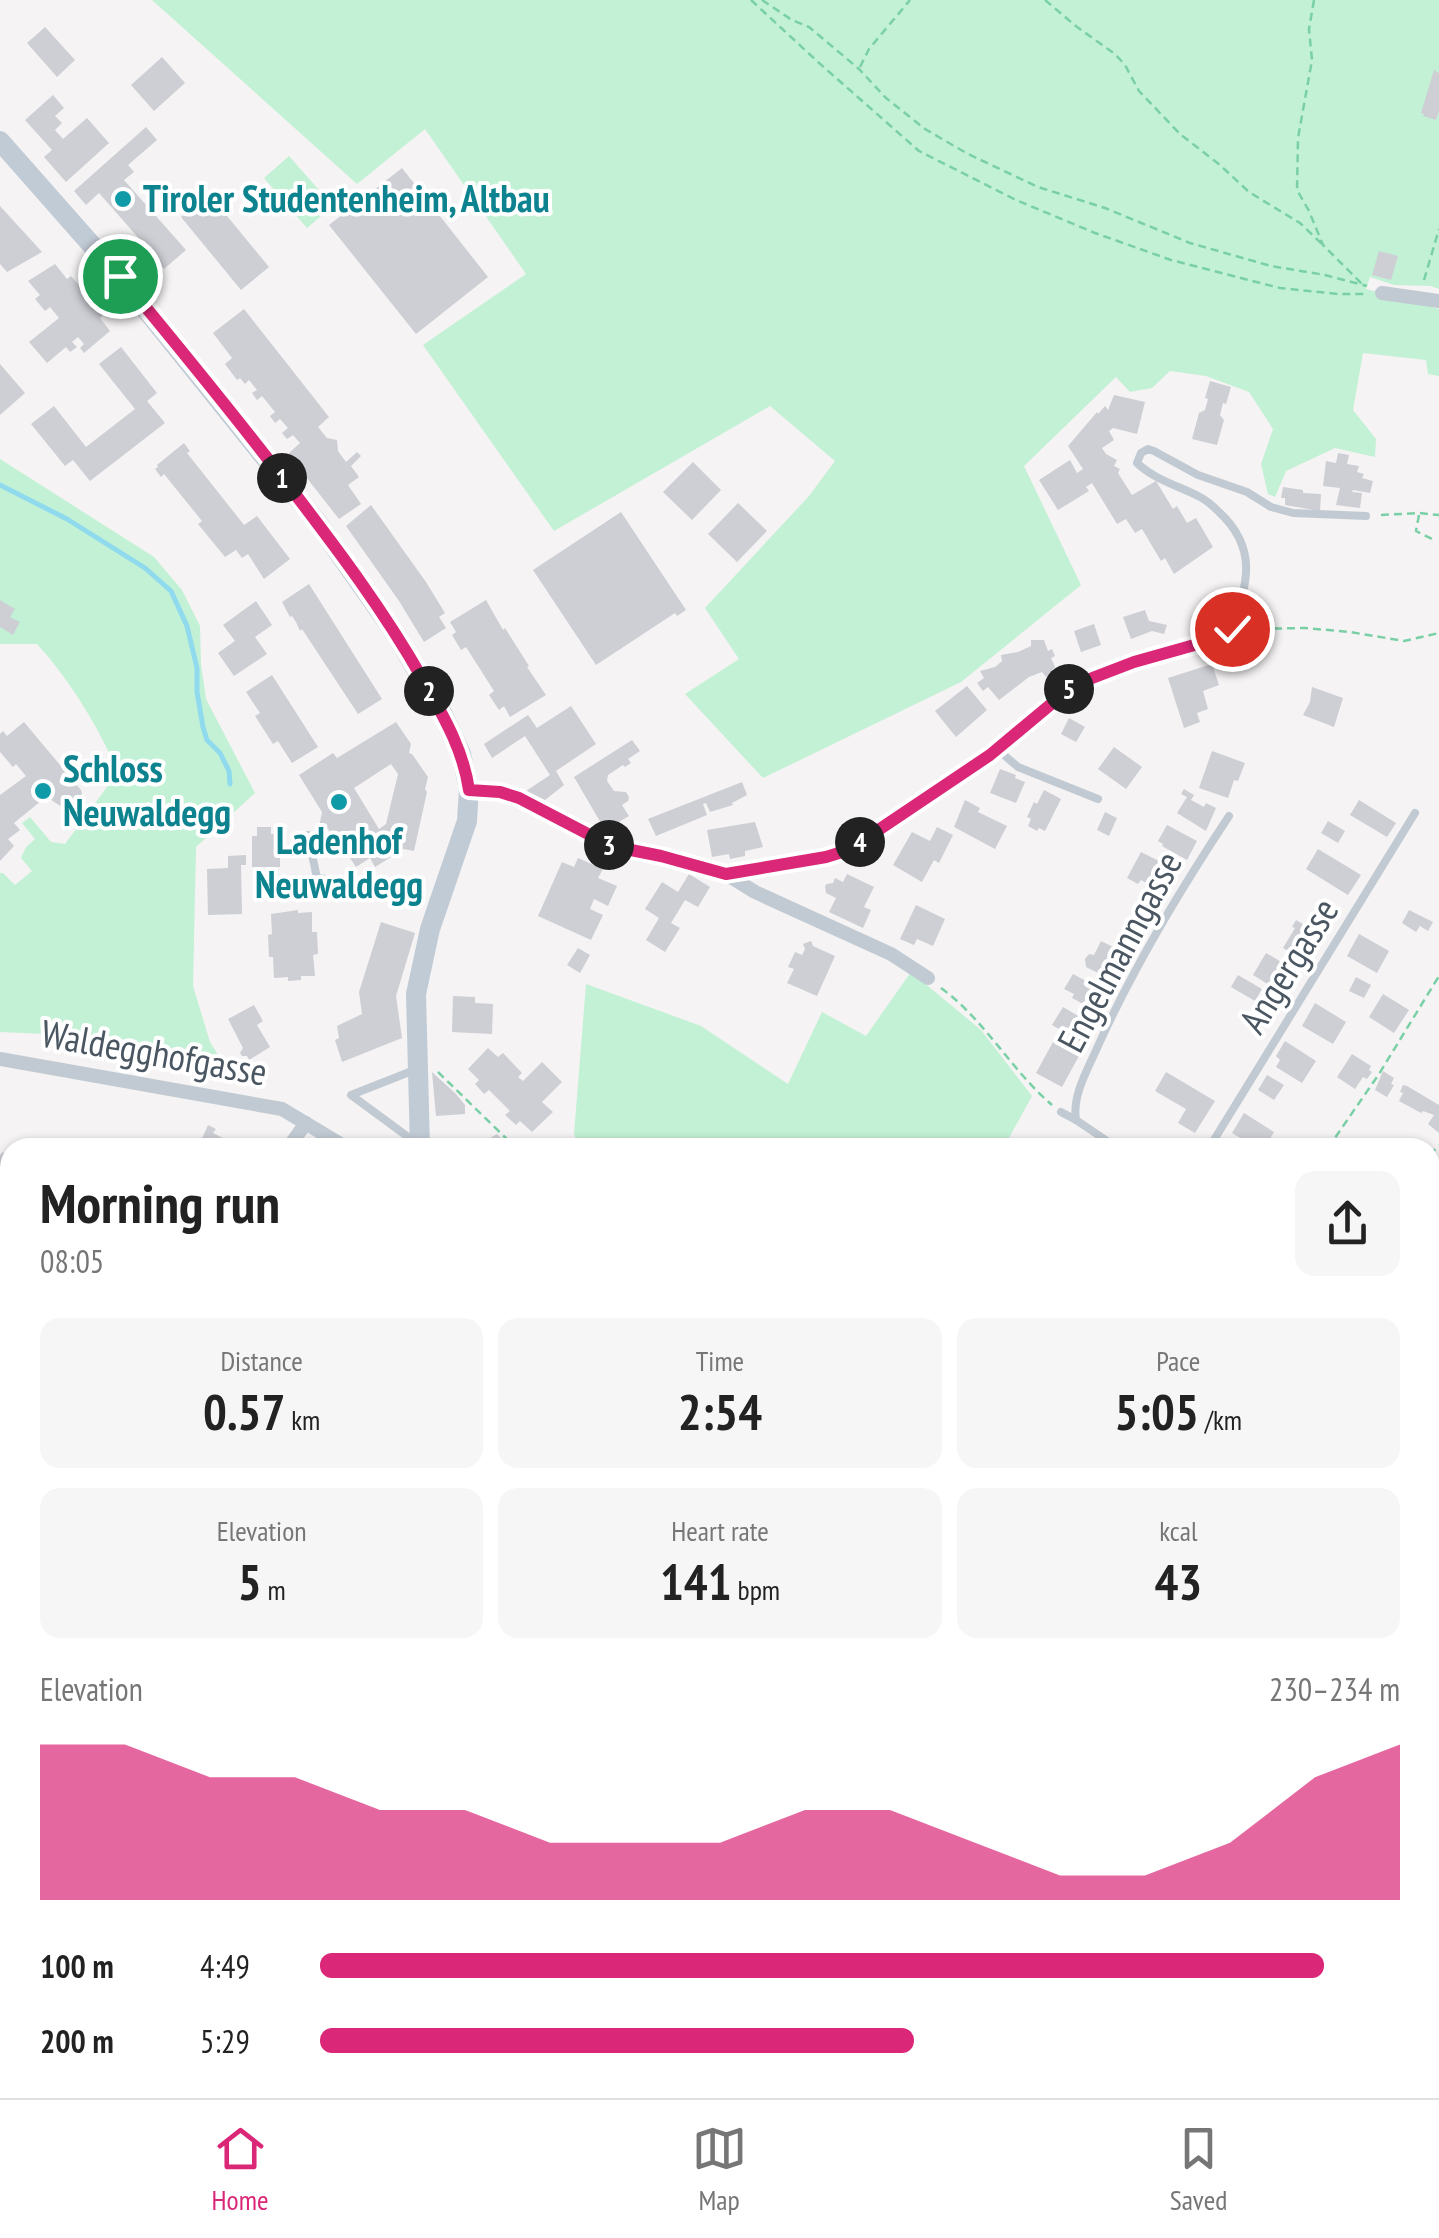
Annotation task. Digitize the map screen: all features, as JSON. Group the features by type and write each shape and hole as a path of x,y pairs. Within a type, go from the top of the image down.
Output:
{"main road":[{"path":"0,140 182,351 353,572 395,633 461,754 470,806 417,983 420,1138"}],"street":[{"path":"1382,293 1439,301"},
{"path":"726,874 839,853 996,749 1074,685 1232,629"},
{"path":"469,790 519,798 611,846 726,874 755,892 891,954 928,978"},
{"name":"Waldegghofgasse","path":"0,1059 264,1104 282,1109 331,1138"},
{"path":"295,1138 306,1122"}],"lane":[{"path":"1232,629 1248,571 1245,549 1232,524 1205,499 1146,472 1137,463 1141,453 1154,451 1271,507 1293,513 1366,516"},
{"path":"996,749 1018,767 1098,799"},
{"name":"Angergasse","path":"1215,1138 1415,813"},
{"name":"Engelmanngasse","path":"1076,1120 1074,1107 1083,1080 1116,1005 1178,893 1229,816"},
{"path":"308,835 317,878 352,882 402,900"},
{"path":"409,1138 351,1094 417,1061"},
{"path":"1061,1112 1103,1138"}],"path":[{"path":"751,0 919,151 1016,200 1171,260 1280,288 1338,294 1382,293"},
{"path":"762,0 810,27 886,98 925,129 968,154 1038,187 1106,208 1233,257 1364,286 1300,223 1248,192 1180,134 1139,91 1114,54 1045,0"},
{"path":"859,69 870,49 910,0"},
{"path":"1314,0 1309,29 1312,60 1300,123 1296,183 1323,245"},
{"path":"1419,296 1439,229"},
{"path":"1419,513 1416,531 1436,541"},
{"path":"1366,516 1439,515"},
{"path":"1232,629 1305,628 1411,641 1439,633"},
{"path":"1335,1138 1439,976"},
{"path":"928,978 970,1014 1028,1082 1061,1112"},
{"path":"417,1061 507,1138"}],"green space":[{"path":"152,0 1439,0 1439,289 1394,285 1370,277 1366,289 1439,309 1439,376 1428,374 1426,360 1363,353 1353,410 1376,439 1375,457 1335,448 1286,471 1275,497 1268,494 1261,464 1273,429 1249,392 1206,376 1170,371 1152,388 1130,392 1116,377 1024,466 1081,585 961,682 763,778 685,694 739,659 705,608 809,496 835,461 770,406 554,531 423,345 526,274 425,129 357,184"},
{"path":"289,156 333,206 307,228 264,178"},
{"path":"0,459 154,557 182,590 200,626 206,699 255,793 196,847 193,986 210,1042 225,1066 113,1037 0,1032 0,873 15,885 32,871 21,858 35,839 22,823 30,817 51,842 65,844 118,772 82,704 37,644 0,644"},
{"path":"911,972 981,1030 1032,1096 1009,1138 575,1138 574,1134 586,984 701,1026 788,1084 822,1012 866,1036"}],"building":[{"path":"45,27 75,60 57,77 27,43"},
{"path":"162,57 185,83 154,111 131,85"},
{"path":"1434,70 1439,73 1436,120 1421,113"},
{"path":"53,95 64,108 55,116 62,123 55,130 63,139 87,118 109,143 66,182 44,157 52,150 25,120"},
{"name":"Tiroler Studentenheim, Altbau","path":"146,127 157,140 128,165 134,172 124,180 186,250 164,269 153,257 141,267 129,254 142,242 99,193 86,205 74,191"},
{"path":"402,168 488,277 416,334 329,225"},
{"path":"209,194 269,267 241,290 181,217"},
{"path":"0,206 42,252 7,272 0,264"},
{"path":"1379,251 1398,256 1391,280 1372,275"},
{"path":"55,264 67,279 71,276 79,282 100,306 104,314 100,318 110,331 84,353 80,348 84,344 78,337 72,342 77,347 70,352 66,347 47,363 29,342 59,318 50,307 45,311 35,299 40,295 28,281"},
{"path":"244,309 329,417 318,427 327,438 337,440 338,451 346,462 357,452 361,456 351,466 359,477 348,485 361,504 339,519 288,454 300,443 293,435 287,439 282,433 288,428 280,419 275,423 270,416 275,412 262,396 257,400 252,393 257,390 249,380 245,384 240,378 237,380 225,364 232,358 213,333"},
{"path":"121,347 157,393 147,401 165,423 90,481 73,460 65,466 31,424 54,406 86,447 135,409 99,364"},
{"path":"0,364 25,393 0,415"},
{"path":"1210,381 1231,387 1220,415 1224,420 1217,445 1192,439 1199,413 1205,410"},
{"path":"1114,395 1145,402 1137,434 1113,428 1109,431 1114,440 1102,448 1117,460 1114,466 1120,469 1118,473 1132,495 1156,481 1187,523 1196,518 1213,547 1174,574 1165,558 1161,561 1142,529 1135,533 1126,519 1117,524 1092,483 1086,487 1089,491 1058,510 1039,480 1070,460 1077,473 1083,469 1068,446 1097,412 1105,406 1108,410"},
{"path":"184,443 190,451 187,453 244,525 257,516 290,559 264,579 248,554 242,558 236,550 225,557 198,524 202,521 164,474 161,477 155,469"},
{"path":"1338,453 1349,455 1347,464 1359,466 1357,472 1364,474 1362,478 1373,481 1370,493 1352,492 1362,493 1360,508 1336,505 1340,488 1323,486 1326,461 1336,463"},
{"path":"693,462 721,490 692,520 663,492"},
{"path":"1283,487 1321,494 1320,511 1285,505 1285,498 1281,498"},
{"path":"738,503 767,531 737,562 708,534"},
{"path":"371,505 445,613 439,617 446,628 424,642 346,526"},
{"path":"621,512 686,610 677,616 675,613 596,665 533,570"},
{"path":"309,584 382,699 358,714 282,602"},
{"path":"0,600 15,609 10,617 20,622 13,635 0,627"},
{"path":"486,600 546,695 510,717 504,706 499,710 489,695 494,691 466,647 461,650 452,635 456,632 450,622"},
{"path":"256,601 272,625 255,637 267,654 234,676 218,653 235,641 223,625"},
{"path":"1145,610 1149,621 1167,625 1164,634 1152,631 1131,639 1123,617"},
{"path":"1094,624 1101,645 1081,652 1074,631"},
{"path":"1031,640 1044,640 1055,656 1051,658 1055,667 1046,677 1042,672 1029,677 999,700 988,687 983,691 977,683 984,678 980,671 995,667 1002,661 1001,655 1031,646"},
{"path":"1212,664 1219,685 1203,691 1208,709 1197,713 1200,722 1184,728 1168,678"},
{"path":"272,675 318,747 292,763 278,741 273,744 255,716 260,713 246,692"},
{"path":"967,686 987,710 956,737 935,711"},
{"path":"1312,687 1343,698 1334,727 1303,715"},
{"path":"571,706 596,744 556,771 564,785 545,800 526,791 550,775 525,736 492,758 484,744 528,715 537,728"},
{"path":"1069,718 1085,727 1076,742 1061,734"},
{"name":"Schloss Neuwaldegg","path":"24,722 82,794 64,808 43,795 14,823 20,830 8,839 14,846 0,861 0,795 26,776 0,752 0,734 3,731 7,736"},
{"name":"Ladenhof Neuwaldegg","path":"396,722 411,744 409,753 428,777 414,851 404,849 375,867 370,858 356,867 348,855 325,850 329,829 319,827 322,812 299,775 333,753 337,758","holes":["391,764 398,774 386,824 379,829 354,788"]},
{"path":"632,740 640,751 628,759 631,763 608,775 607,781 614,791 626,792 628,801 622,805 629,816 605,830 574,777"},
{"path":"1114,747 1142,767 1126,789 1098,769"},
{"path":"1212,751 1245,763 1228,798 1199,788"},
{"path":"1000,769 1025,782 1016,803 990,793"},
{"path":"742,782 747,795 733,805 710,812 703,804 707,815 656,836 648,819"},
{"path":"1184,789 1194,795 1191,800 1216,808 1206,831 1177,813 1187,797 1181,794"},
{"path":"1044,790 1061,799 1045,831 1037,831 1028,826 1031,819 1027,817"},
{"path":"965,800 980,808 978,812 1007,826 995,849 954,827"},
{"path":"1359,800 1396,823 1387,837 1350,815"},
{"path":"1105,812 1117,818 1109,836 1097,830"},
{"path":"1328,821 1345,831 1338,843 1321,833"},
{"path":"755,822 763,847 730,859 729,854 712,857 707,830"},
{"path":"1167,825 1197,841 1187,860 1158,841"},
{"path":"257,827 271,827 271,834 280,834 280,867 252,867 252,836 257,836"},
{"path":"937,827 953,835 939,863 934,860 922,882 893,865 912,832 930,841"},
{"path":"1318,849 1361,875 1348,895 1306,869"},
{"path":"1141,852 1173,868 1160,891 1141,880 1138,884 1127,878"},
{"path":"246,855 246,865 241,865 242,914 208,915 207,869 228,868 228,856"},
{"path":"578,858 603,869 598,878 617,886 608,906 594,899 590,909 603,915 591,940 538,916 562,862 574,867"},
{"path":"689,874 710,887 698,907 685,900 671,923 680,928 665,952 646,940 659,918 645,909 662,882 678,892"},
{"path":"847,874 874,887 864,907 871,910 863,928 829,912 836,898 826,893 825,886 835,878 843,882"},
{"path":"1146,897 1159,905 1147,924 1135,917"},
{"path":"916,905 945,919 933,946 917,939 914,945 900,939"},
{"path":"1409,910 1433,922 1428,931 1420,926 1416,932 1402,923"},
{"path":"312,912 312,932 317,932 315,976 288,981 288,977 274,978 273,957 269,957 271,914"},
{"path":"1296,920 1311,929 1308,934 1319,941 1307,962 1283,948"},
{"path":"381,922 415,933 396,996 402,1038 342,1062 335,1040 339,1038 337,1026 362,1014 359,992"},
{"path":"1359,934 1389,951 1377,973 1347,956"},
{"path":"811,941 813,946 835,956 817,996 787,983 794,969 788,967 795,952 802,955 803,944"},
{"path":"1101,941 1127,954 1119,977 1086,967 1085,959 1094,955"},
{"path":"578,948 590,955 580,973 567,965"},
{"path":"1266,953 1301,967 1284,994 1253,975"},
{"path":"1073,974 1110,994 1100,1013 1072,998 1074,994 1064,989"},
{"path":"1238,975 1262,989 1255,1001 1231,987"},
{"path":"1356,977 1371,985 1364,998 1349,991"},
{"path":"1383,994 1409,1010 1394,1033 1369,1017"},
{"path":"453,996 475,997 475,1003 493,1004 492,1034 452,1032"},
{"path":"1315,1003 1346,1022 1333,1044 1302,1026"},
{"path":"254,1005 263,1021 257,1025 270,1047 249,1060 240,1053 243,1048 228,1019"},
{"path":"1063,1007 1090,1023 1080,1041 1052,1025"},
{"path":"1285,1041 1316,1061 1302,1083 1276,1067 1280,1060 1276,1056"},
{"path":"1053,1042 1079,1056 1062,1087 1036,1073"},
{"path":"488,1048 498,1057 503,1053 522,1073 518,1077 523,1081 542,1062 562,1082 542,1102 553,1112 532,1132 520,1121 516,1125 505,1115 510,1111 489,1090 484,1094 475,1084 479,1080 468,1069"},
{"path":"1352,1054 1371,1066 1372,1072 1355,1089 1337,1077"},
{"path":"1383,1071 1394,1078 1387,1097 1375,1090"},
{"path":"432,1072 465,1105 465,1114 436,1116"},
{"path":"1166,1072 1215,1101 1195,1133 1178,1123 1186,1109 1155,1091"},
{"path":"1267,1075 1284,1085 1274,1100 1258,1090"},
{"path":"1403,1085 1439,1105 1439,1133 1428,1124 1434,1115 1399,1101"},
{"path":"1244,1113 1274,1132 1270,1138 1240,1138 1232,1133"},
{"path":"208,1125 223,1138 202,1138"}],"waterway":[{"path":"0,485 67,519 145,568 171,591 187,626 197,668 203,727 207,740 220,753 229,771 230,784"}],"place":[{"name":"Tiroler Studentenheim, Altbau","path":"123,199"},
{"name":"Schloss Neuwaldegg","path":"43,791"},
{"name":"Ladenhof Neuwaldegg","path":"339,802"}],"route":[{"path":"120,276 279,474 379,608 455,739 469,790 500,792 537,805 620,849 726,874 839,853 990,755 1074,685 1232,629"}]}
